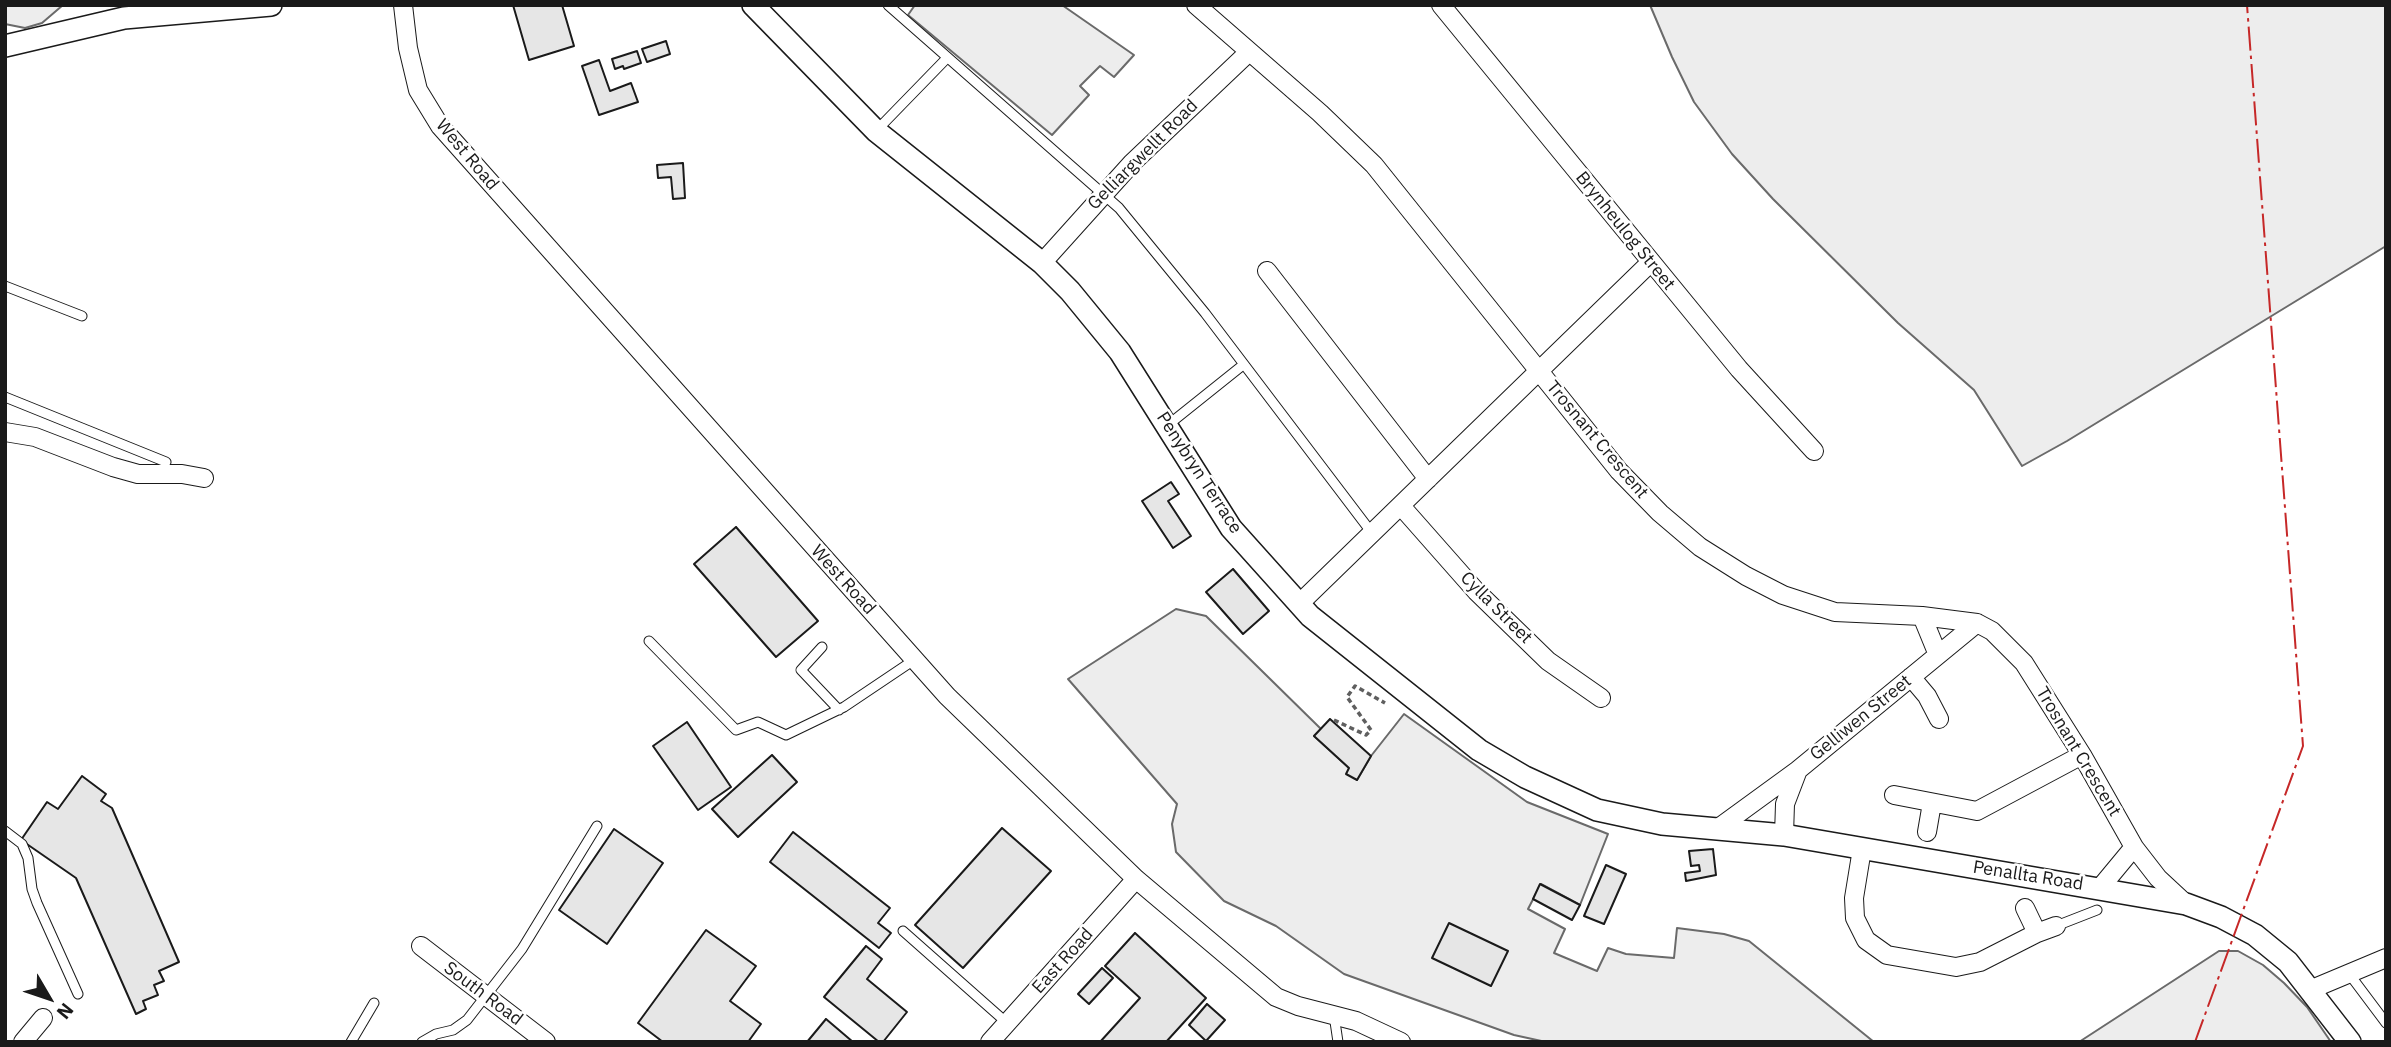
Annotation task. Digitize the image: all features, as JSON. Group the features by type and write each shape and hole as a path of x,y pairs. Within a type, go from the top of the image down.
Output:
{"street":[{"path":"5,46 124,18 271,5"},
{"name":"West Road","path":"403,5 408,48 418,90 440,126 947,696 1136,879 1276,997 1298,1006 1356,1021 1401,1042"},
{"name":"Penybryn Terrace","path":"753,5 876,131 1042,263 1070,291 1120,352 1231,528 1310,616 1479,750 1525,777 1597,810 1662,824 1717,829"},
{"name":"Trosnant Crescent","path":"1196,5 1320,113 1374,165 1619,471 1660,513 1700,547 1783,595 1835,612 1922,616 1977,623 1992,631 2024,663 2082,755 2134,847 2158,878 2186,904"},
{"name":"Brynheulog Street","path":"1441,5 1739,369 1814,451"},
{"name":"Gelliargwellt Road","path":"1042,263 1132,163 1249,52"},
{"path":"1298,604 1651,262"},
{"path":"1267,271 1428,479"},
{"path":"5,432 36,437 138,474 182,474 204,478"},
{"name":"Cylla Street","path":"1401,506 1476,591 1548,661 1601,698"},
{"path":"1922,616 1938,655"},
{"name":"Gelliwen Street","path":"1784,835 1785,804 1798,770 1977,623"},
{"path":"1911,677 1927,696 1939,719"},
{"path":"1894,795 1977,811 2082,755"},
{"path":"1717,829 1798,770"},
{"path":"1927,832 1932,803"},
{"name":"Penallta Road","path":"1717,829 1784,835 2186,904 2221,917 2255,935 2288,962 2312,989 2350,1042"},
{"path":"2100,888 2134,847"},
{"path":"1862,849 1854,898 1855,918 1866,940 1887,955 1956,967 1980,962 2056,926"},
{"name":"East Road","path":"990,1042 1136,879"},
{"path":"2025,908 2038,933"},
{"name":"South Road","path":"421,946 546,1042"},
{"path":"2312,989 2386,958"},
{"path":"23,1042 43,1018"}],"lane":[{"path":"888,5 1119,208 1205,313 1372,533"},
{"path":"876,131 947,58"},
{"path":"5,286 82,316"},
{"path":"1168,425 1243,365"},
{"path":"5,397 166,462"},
{"path":"649,641 736,730 758,722 786,735 839,710 914,660"},
{"path":"822,647 801,670 839,710"},
{"path":"422,1042 436,1034 453,1030 467,1020 522,949 597,826"},
{"path":"5,831 22,844 28,858 32,889 78,994"},
{"path":"2056,926 2096,910"},
{"path":"903,932 1007,1023"},
{"path":"2350,975 2386,1023"},
{"path":"351,1042 374,1003"},
{"path":"1335,1015 1338,1042"}],"path":[{"path":"1334,720 1366,735 1371,730 1347,697 1355,686 1396,709 1407,695"}],"shaded area":[{"path":"5,5 63,5 42,23 25,28 5,24"},
{"path":"915,5 1062,5 1134,55 1114,77 1100,66 1080,86 1089,95 1052,135 908,15"},
{"path":"1650,5 2386,5 2386,246 2022,466 1974,390 1898,323 1773,199 1732,154 1694,102"},
{"path":"1176,609 1206,616 1321,729 1314,736 1349,768 1357,780 1371,756 1404,714 1527,802 1608,834 1580,905 1541,884 1528,909 1565,929 1554,953 1597,971 1608,948 1626,954 1674,958 1677,928 1724,934 1749,941 1874,1042 1546,1042 1514,1035 1344,974 1276,926 1224,901 1176,852 1172,824 1177,804 1068,679"},
{"path":"2219,951 2238,951 2263,965 2307,1007 2331,1042 2079,1042"}],"building":[{"path":"513,5 562,5 574,46 529,60"},
{"path":"666,41 670,54 647,62 642,49"},
{"path":"637,51 641,63 615,69 612,59"},
{"path":"599,60 610,91 631,83 638,102 599,115 582,66"},
{"path":"683,163 685,198 673,199 671,177 658,178 657,165"},
{"path":"1171,482 1179,494 1168,501 1191,536 1173,548 1142,501"},
{"path":"736,527 818,621 776,657 694,564"},
{"path":"1233,569 1269,611 1243,634 1206,592"},
{"path":"1330,719 1371,756 1357,780 1346,774 1349,768 1314,736"},
{"path":"687,722 731,787 698,810 653,746"},
{"path":"772,755 797,782 738,837 712,809"},
{"path":"82,776 106,794 101,801 112,808 179,962 159,971 164,981 154,985 158,995 143,1001 146,1009 136,1014 76,878 21,840 47,802 58,809"},
{"path":"1002,828 1051,871 963,968 915,925"},
{"path":"614,829 663,863 607,944 559,910"},
{"path":"793,832 890,908 878,923 891,933 879,948 770,862"},
{"path":"1713,849 1716,875 1686,881 1685,873 1700,871 1699,865 1691,866 1689,851"},
{"path":"1606,865 1626,874 1604,924 1584,916"},
{"path":"1540,884 1580,905 1572,920 1533,899"},
{"path":"1449,923 1508,951 1491,986 1432,958"},
{"path":"706,930 756,966 730,1001 761,1024 748,1042 663,1042 638,1023"},
{"path":"1135,933 1206,998 1166,1042 1100,1042 1140,998 1105,966"},
{"path":"866,946 882,959 867,979 907,1012 883,1042 879,1042 824,997"},
{"path":"1102,968 1113,978 1089,1004 1078,994"},
{"path":"1207,1004 1225,1020 1206,1041 1189,1025"},
{"path":"826,1019 853,1042 807,1042"}],"power":[{"path":"2195,1042 2303,746 2247,5"}]}
